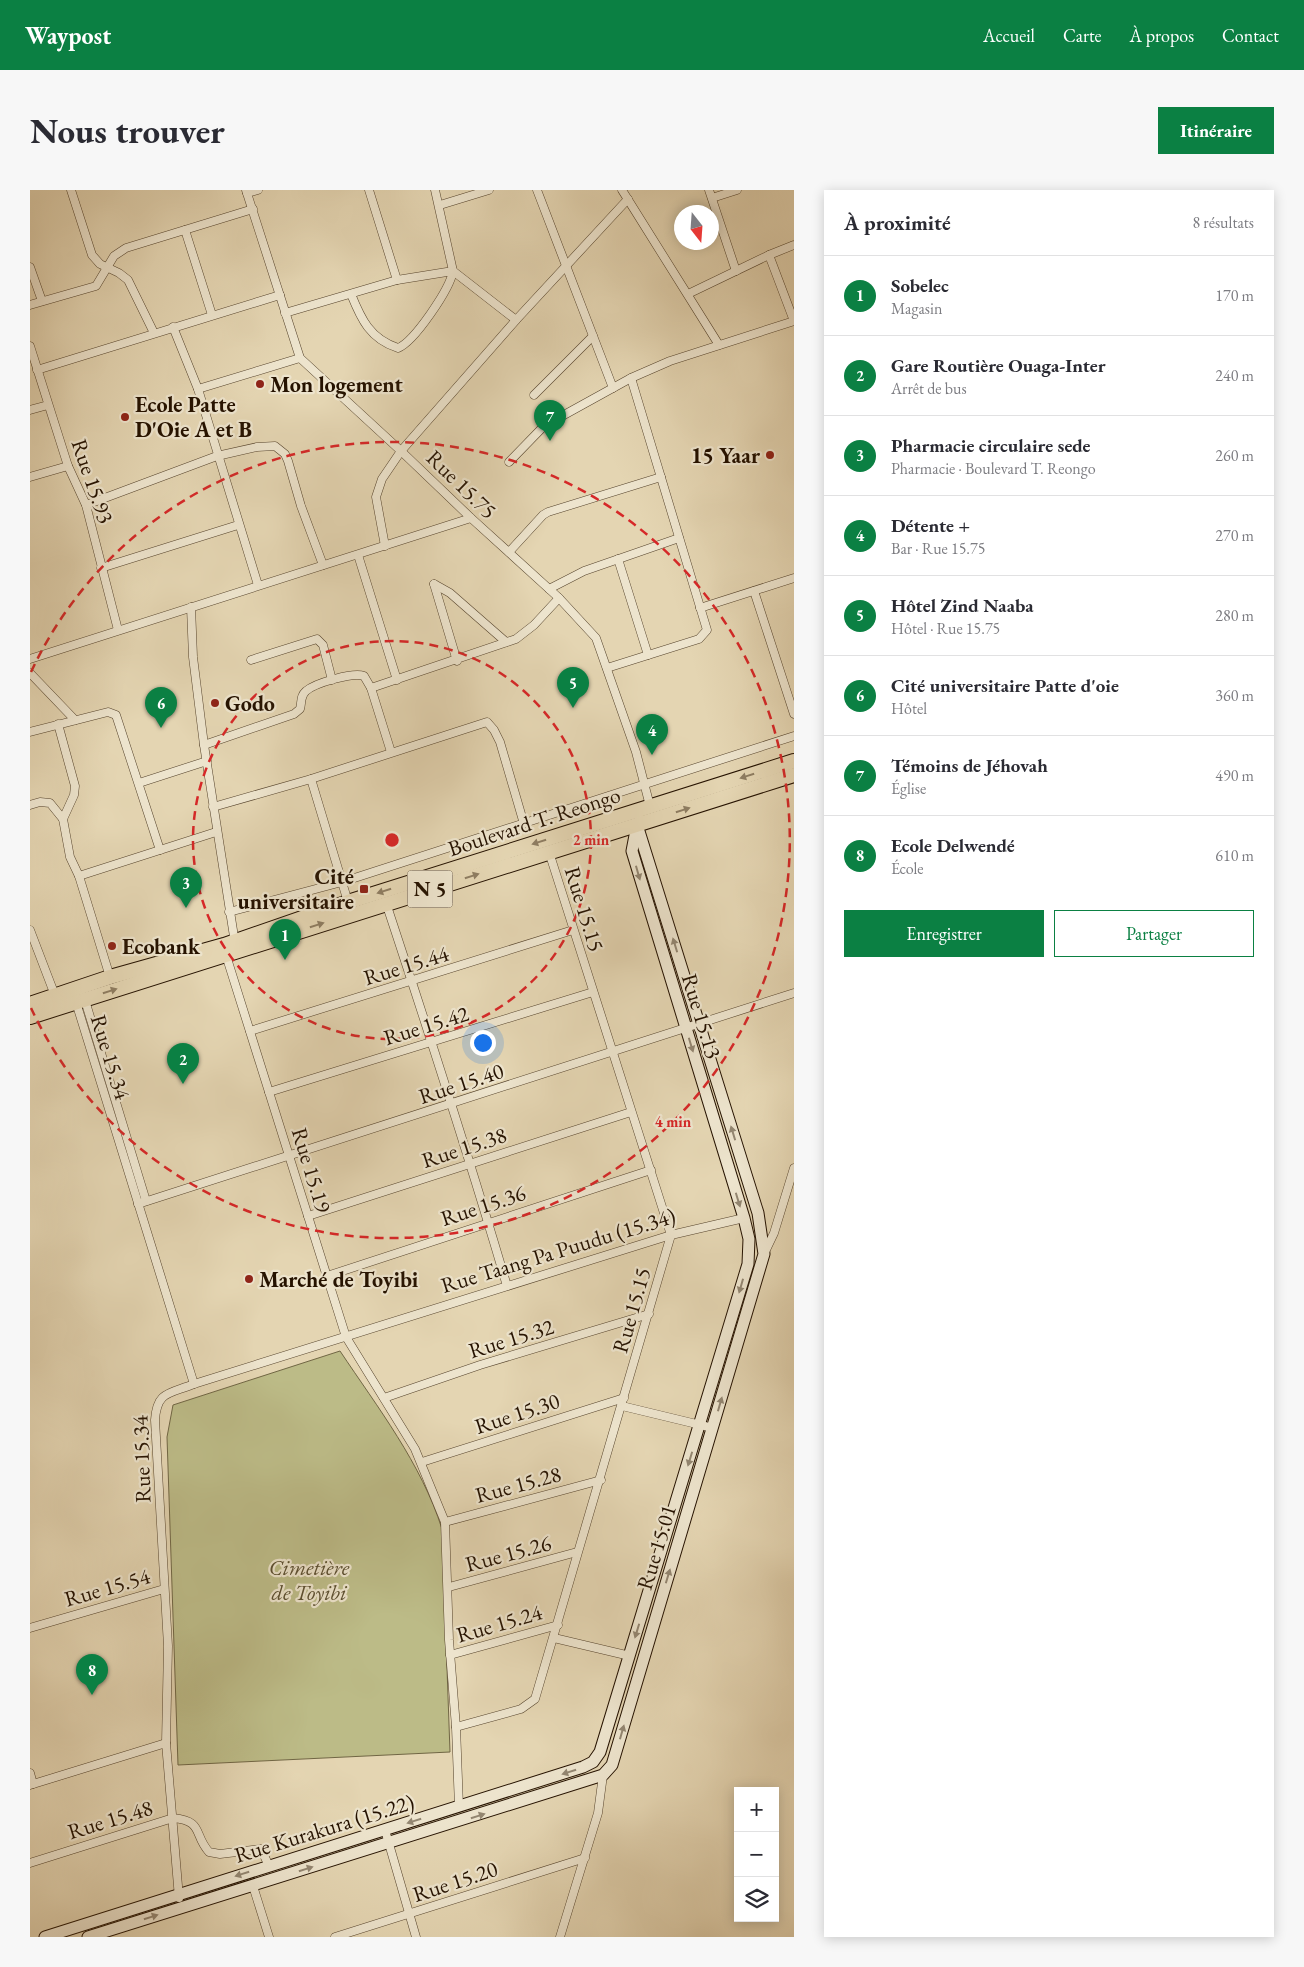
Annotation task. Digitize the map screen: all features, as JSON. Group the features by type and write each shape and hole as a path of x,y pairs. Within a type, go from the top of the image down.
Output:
{"highway":[{"name":"Boulevard T. Reongo","path":"79,994 110,976 230,948 348,902 794,762"},
{"name":"N 5","path":"30,1017 57,1002 79,994 386,903 794,775"},
{"name":"N 5","path":"30,1004 57,1002"}],"main road":[{"name":"Rue 15.13","path":"650,806 637,825 632,851 744,1218"},
{"name":"Rue 15.13","path":"637,825 758,1213 764,1254"},
{"name":"Rue 15.01","path":"604,1742 748,1264 748,1239 744,1218"},
{"name":"Rue 15.01","path":"603,1775 612,1765 764,1254"},
{"name":"Rue Kurakura (15.22)","path":"45,1937 583,1768 596,1759 604,1742"},
{"name":"Rue Kurakura (15.22)","path":"88,1937 603,1775"}],"street":[{"path":"70,190 92,255 100,264 128,280 154,333"},
{"path":"247,192 258,190"},
{"path":"369,190 397,280"},
{"path":"351,294 363,322 372,334 381,341 398,348 404,345 450,285 453,271 440,205 435,190"},
{"path":"440,205 489,190"},
{"path":"537,190 613,388"},
{"path":"622,190 719,345"},
{"path":"736,271 710,194 737,190"},
{"name":"Rue 15.75","path":"247,192 300,358 559,598 596,638 645,784 650,806"},
{"path":"385,546 376,497 382,479 401,450 516,320 628,199"},
{"path":"30,305 96,286 114,256 126,248 253,210"},
{"path":"185,230 212,315"},
{"path":"688,294 794,245"},
{"path":"508,462 544,426 631,378 670,361 794,321 769,255"},
{"path":"30,267 32,280 42,301"},
{"path":"285,313 397,280 453,271 516,320"},
{"path":"38,370 280,295"},
{"path":"173,327 198,389 238,525 258,585"},
{"path":"534,396 593,336"},
{"name":"Rue 15.93","path":"30,346 68,466 86,505 118,630"},
{"path":"198,389 300,358"},
{"path":"607,668 648,656 703,636 706,630 631,378"},
{"path":"30,410 48,405"},
{"path":"86,505 217,456 267,445 281,450 288,461 301,506 323,565"},
{"path":"30,477 68,466"},
{"path":"508,552 548,512 661,477"},
{"path":"30,659 471,518"},
{"path":"102,568 238,525"},
{"path":"549,589 584,571 679,538"},
{"path":"358,554 397,680"},
{"path":"618,560 648,656"},
{"path":"700,608 794,578"},
{"path":"457,660 434,584 450,593 506,642"},
{"path":"754,591 794,714"},
{"path":"371,688 516,639 534,625 559,598"},
{"name":"Rue 15.19","path":"191,608 193,657 216,832 229,912 230,948 250,1031 346,1338 422,1462 446,1522 450,1655 456,1727 459,1808"},
{"path":"251,660 317,639 323,645 332,680"},
{"path":"30,673 75,720"},
{"path":"204,745 294,714 300,709 301,697 305,691 332,680 358,674 364,676 371,688 391,752"},
{"path":"30,732 108,712 116,715 160,850"},
{"path":"213,807 311,779 486,722 494,730 500,742 524,824"},
{"path":"58,724 75,786 74,795 63,819"},
{"path":"229,912 342,882 794,736"},
{"path":"139,783 208,761"},
{"path":"311,779 348,902"},
{"path":"30,805 40,802 50,803 63,819 70,857 79,876 110,976"},
{"path":"79,876 216,832"},
{"name":"Rue 15.15","path":"456,1727 521,1709 532,1704 537,1694 671,1235 549,852"},
{"path":"386,903 471,1163 507,1286"},
{"path":"30,930 57,1002"},
{"name":"Rue 15.44","path":"250,1031 412,982 573,930"},
{"name":"Rue 15.42","path":"269,1092 593,992"},
{"name":"Rue 15.40","path":"142,1202 794,993"},
{"name":"Rue 15.34","path":"79,994 142,1202 194,1384 160,1398 156,1405 155,1420 168,1646 166,1742 180,1908"},
{"name":"Rue 15.38","path":"308,1216 631,1112"},
{"name":"Rue 15.01","path":"764,1254 776,1226 794,1168"},
{"name":"Rue 15.36","path":"327,1276 651,1170"},
{"name":"Rue Taang Pa Puudu (15.34)","path":"194,1384 671,1235 744,1218"},
{"name":"Rue 15.32","path":"384,1398 480,1365 649,1314"},
{"path":"623,1402 713,1428"},
{"name":"Rue 15.30","path":"422,1462 623,1402"},
{"name":"Rue 15.28","path":"446,1522 601,1480"},
{"name":"Rue 15.26","path":"449,1587 577,1552"},
{"name":"Rue 15.54","path":"30,1628 164,1589"},
{"name":"Rue 15.24","path":"450,1655 558,1625"},
{"name":"Rue 15.24","path":"554,1638 630,1656"},
{"path":"30,1773 32,1784 166,1742"},
{"name":"Rue 15.01","path":"560,1937 598,1813 603,1775"},
{"path":"173,1818 187,1819 193,1823 209,1852 220,1854 261,1849 269,1866"},
{"name":"Rue 15.48","path":"30,1863 173,1818"},
{"path":"385,1830 416,1937"},
{"name":"Rue 15.20","path":"335,1937 585,1858"},
{"path":"253,1886 269,1937"}],"green space":[{"name":"Cimetière de Toyibi","path":"340,1351 411,1459 423,1481 442,1529 450,1752 178,1765 167,1437 173,1405"}],"place":[{"name":"Mon logement","path":"260,384"},
{"name":"Ecole Patte D'Oie A et B","path":"125,417"},
{"name":"Témoins de Jéhovah","path":"550,441"},
{"name":"15 Yaar","path":"770,455"},
{"name":"Godo","path":"215,703"},
{"name":"Hôtel Zind Naaba","path":"573,708"},
{"name":"Cité universitaire Patte d'oie","path":"161,728"},
{"name":"Détente +","path":"652,755"},
{"name":"Cité universitaire","path":"364,889"},
{"name":"Pharmacie circulaire sede","path":"186,908"},
{"name":"Ecobank","path":"112,946"},
{"name":"Sobelec","path":"285,960"},
{"name":"Gare Routière Ouaga-Inter","path":"183,1084"},
{"name":"Marché de Toyibi","path":"249,1279"},
{"name":"Ecole Delwendé","path":"92,1695"}]}
